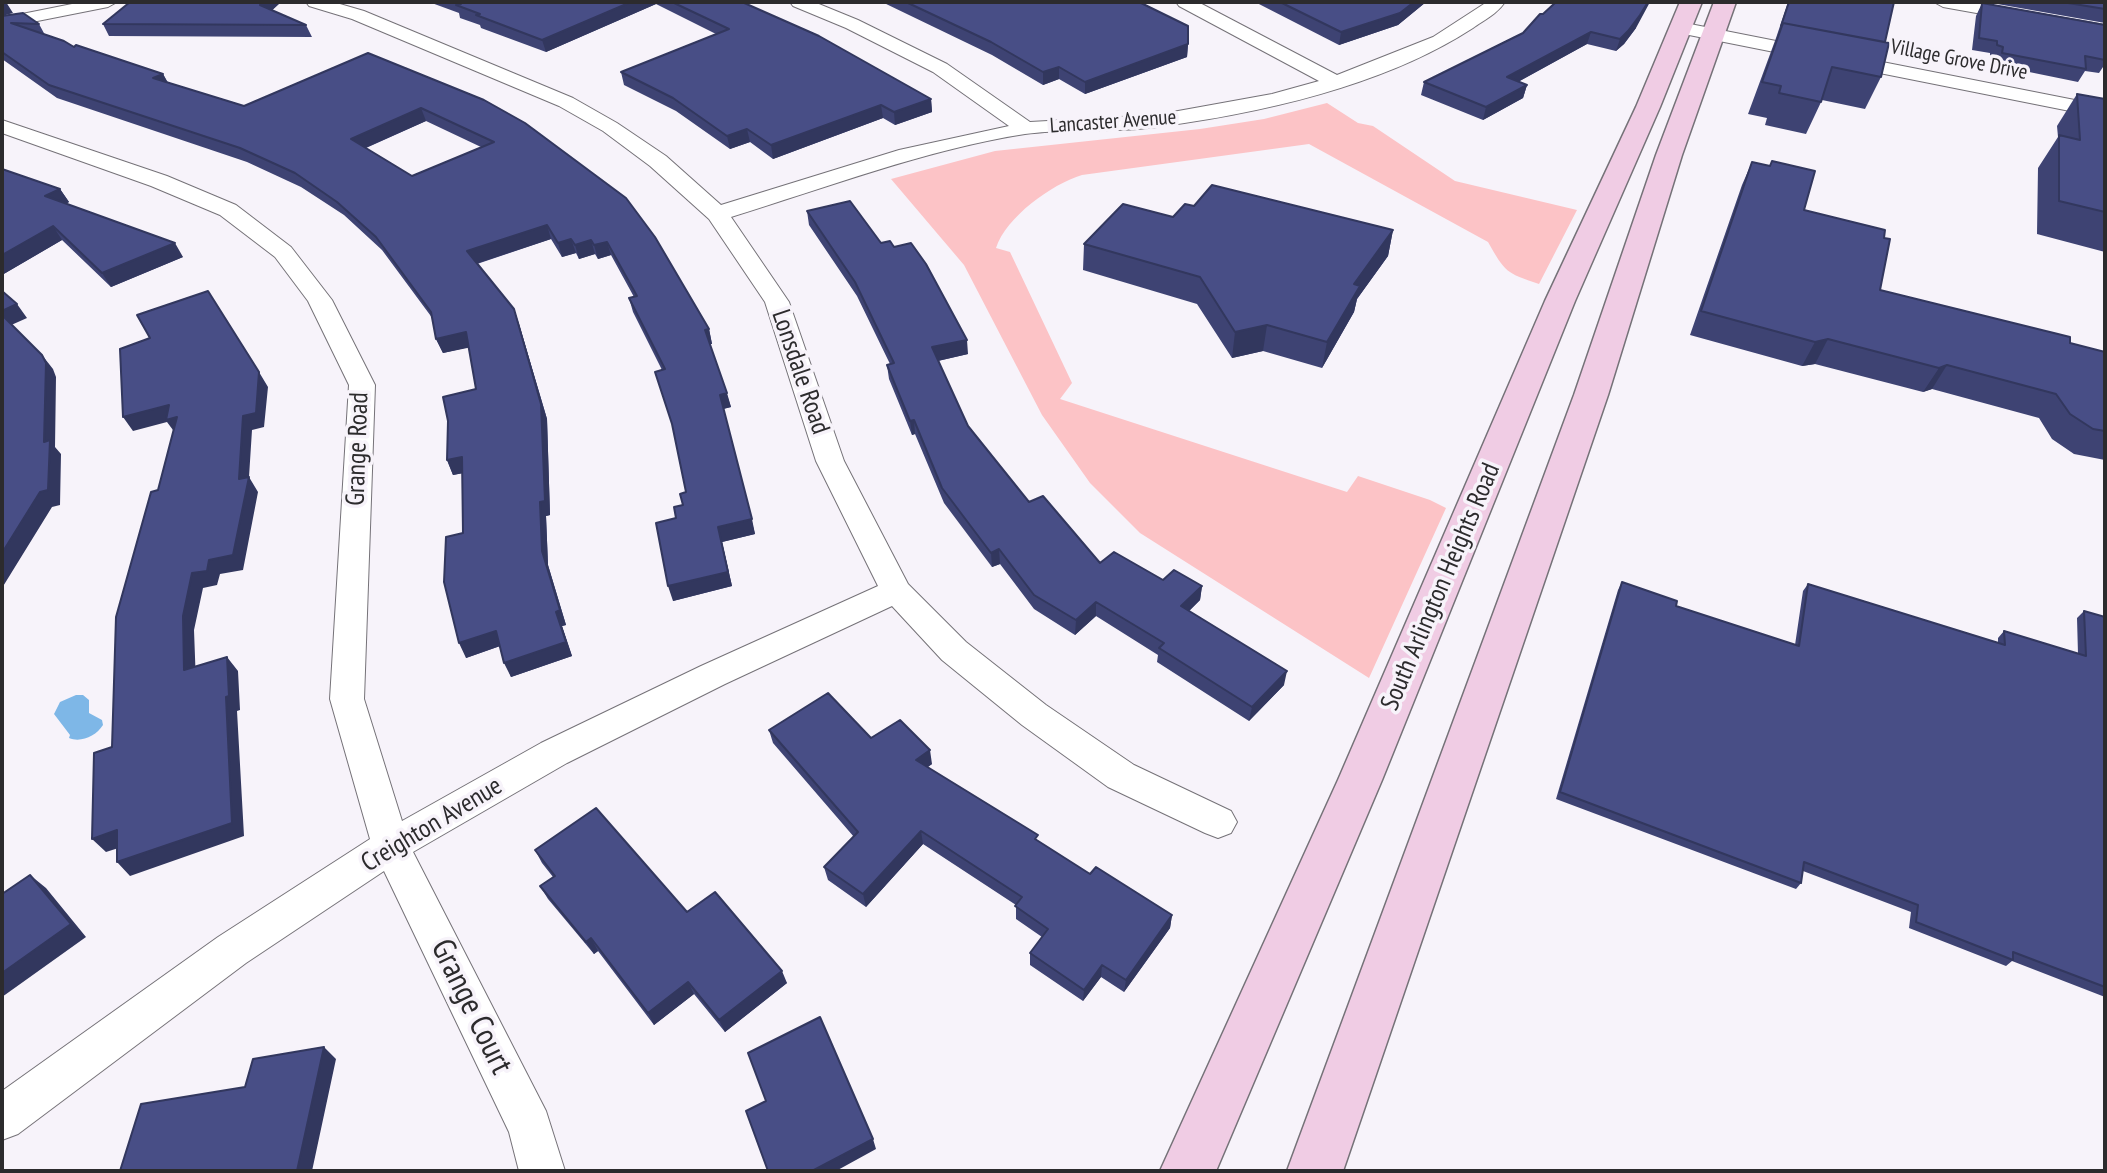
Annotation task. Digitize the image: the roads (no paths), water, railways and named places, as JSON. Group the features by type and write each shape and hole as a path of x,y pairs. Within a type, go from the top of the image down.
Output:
{"main road":[{"name":"South Arlington Heights Road","path":"1188,1171 1360,780 1560,301 1643,120 1691,2"},
{"path":"1315,1171 1619,317 1669,155 1726,2"}],"street":[{"path":"2,23 108,2"},
{"name":"Lonsdale Road","path":"315,2 358,15 577,108 610,127 658,161 717,214 778,302 830,461 896,591 954,651 1034,715 1121,776 1218,822"},
{"path":"799,2 852,24 940,68 1026,128"},
{"path":"1185,2 1336,82"},
{"name":"Lancaster Avenue","path":"717,214 906,155 1026,128 1156,121 1275,100 1336,82 1440,41 1496,2"},
{"path":"1943,2 2105,31"},
{"name":"Village Grove Drive","path":"1680,28 2105,112"},
{"name":"Grange Road","path":"2,126 159,181 228,210 283,251 320,300 362,385 347,699 391,846"},
{"name":"Creighton Avenue","path":"2,1118 232,950 391,846 554,753 713,675 896,591"},
{"name":"Grange Court","path":"391,846 530,1127 542,1171"}],"water":[{"path":"83,695 89,700 89,713 102,720 103,725 92,735 78,740 69,738 70,735 54,714 60,702"}]}
